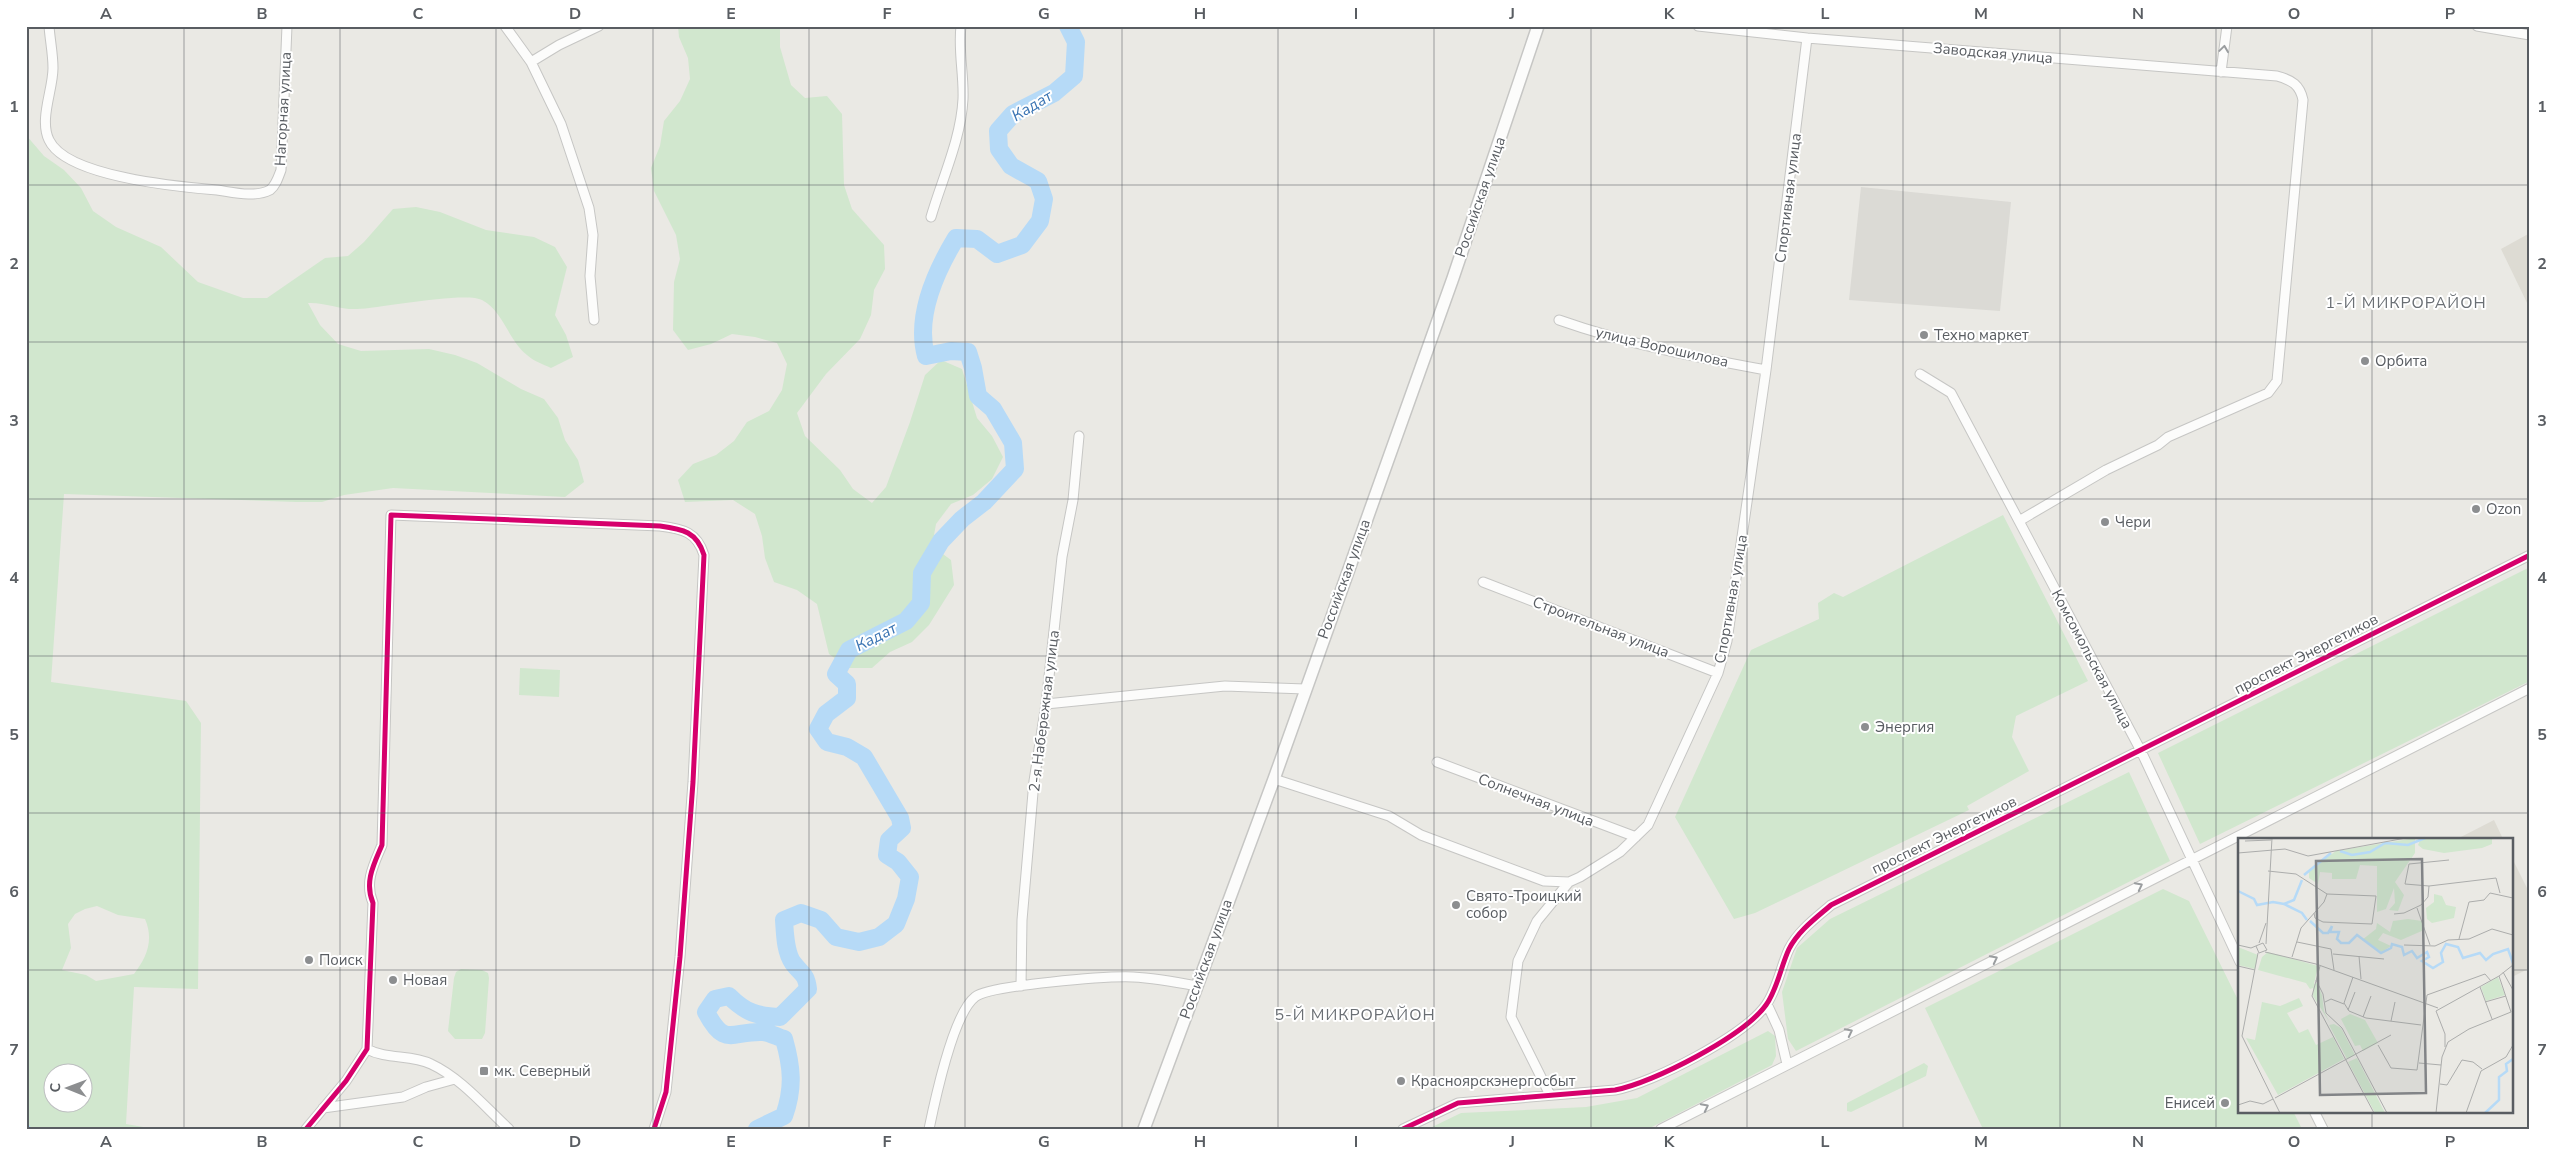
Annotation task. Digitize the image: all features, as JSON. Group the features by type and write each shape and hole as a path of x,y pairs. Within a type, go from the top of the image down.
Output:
{"street":[{"name":"Нагорная улица","path":"49,26 53,69 47,116 49,140 56,150 103,173 127,179 170,186 254,194 271,189 277,181 281,170 287,26"},
{"path":"505,26 531,62 560,124 591,214 593,235 590,286 594,320"},
{"path":"531,62 565,42 599,26"},
{"path":"931,217 960,123 963,97 959,52 961,26"},
{"name":"Российская улица","path":"1144,1129 1274,779 1453,278 1538,26"},
{"name":"Заводская улица","path":"1698,26 1807,38 2278,76 2296,85 2304,100 2278,382 2268,394 2168,436 2158,445 2106,470 2019,521"},
{"path":"2221,72 2227,26"},
{"path":"2478,26 2530,35"},
{"name":"Спортивная улица","path":"1569,882 1620,852 1636,837 1655,812 1718,673 1727,642 1766,370 1807,38"},
{"name":"улица Ворошилова","path":"1559,320 1607,337 1650,348 1766,370"},
{"name":"Комсомольская улица","path":"1920,374 1951,392 2141,751 2238,958"},
{"name":"2-я Набережная улица","path":"1021,986 1026,868 1034,781 1046,704 1062,557 1073,500 1079,436"},
{"path":"306,1129 346,1081 367,1049 373,903 368,892 371,873 382,844 391,515 660,526 678,528 693,536 700,543 704,555 693,782 679,966 666,1092 654,1129"},
{"name":"проспект Энергетиков","path":"1403,1129 1458,1103 1591,1093 1632,1087 1720,1043 1745,1027 1767,1004 1790,947 1806,927 1831,905 2530,555"},
{"name":"Строительная улица","path":"1483,582 1718,673"},
{"path":"1046,704 1225,686 1305,689"},
{"path":"1661,1129 2530,688"},
{"name":"Солнечная улица","path":"1436,762 1636,837"},
{"path":"1274,779 1390,816 1420,835 1544,881 1569,882"},
{"path":"1550,1095 1511,1018 1518,961 1537,921 1569,882"},
{"path":"929,1129 956,1027 965,1008 976,996 1021,986 1131,977 1197,986"},
{"path":"1767,1004 1780,1030 1787,1064"},
{"path":"367,1049 378,1055 409,1057 430,1063 455,1079 509,1129"},
{"path":"323,1108 403,1097 426,1087 455,1079"},
{"path":"2314,1112 2323,1129"}],"shaded area":[{"path":"1861,187 2011,202 2000,311 1849,300"},
{"path":"2530,233 2530,309 2501,249"},
{"path":"2494,820 2503,838 2459,838"},
{"path":"2514,862 2530,894 2530,968 2514,976"}],"green space":[{"path":"678,26 780,26 780,47 791,85 805,98 827,96 842,114 844,185 852,209 884,245 885,269 874,290 871,315 860,339 826,374 797,413 805,436 840,470 853,489 872,503 886,487 925,375 941,360 962,369 977,418 992,436 1003,457 992,479 973,495 951,504 936,524 932,546 951,560 954,585 929,625 912,642 890,652 872,668 848,668 829,654 817,604 797,590 774,582 765,558 762,536 755,514 733,500 685,502 678,480 693,464 716,455 734,441 747,422 769,411 782,390 787,364 777,343 755,337 732,334 711,344 688,350 673,330 674,282 680,259 676,235 654,191 651,168 660,146 664,121 680,101 690,79 688,58 679,37"},
{"path":"26,135 44,156 64,170 81,188 93,211 116,227 161,247 198,282 243,298 267,298 325,258 348,256 364,242 393,209 416,207 440,212 486,230 534,237 555,247 567,267 555,315 566,335 573,357 551,368 527,355 515,342 496,312 482,300 459,297 357,309 308,303 320,325 338,344 361,351 429,349 455,355 477,363 521,389 544,399 558,418 565,440 578,460 584,482 565,497 393,488 344,495 322,502 64,494 51,682 186,701 201,723 198,989 134,987 126,1124 155,1129 26,1129","holes":["97,906 118,915 145,919 148,927 149,941 146,955 134,974 96,981 86,975 62,970 71,948 68,924 75,914"]},
{"name":"Энергия","path":"2003,515 2088,681 2016,716 2012,737 2029,771 1967,806 1969,810 1755,913 1734,919 1675,817 1751,650 1819,619 1818,603 1834,593 1843,597"},
{"path":"2530,567 2530,681 2200,844 2158,753"},
{"path":"520,668 560,670 559,697 519,695"},
{"path":"2129,772 2170,861 1796,1051 1788,1039 1782,992 1797,948 1830,919"},
{"path":"2163,889 2189,901 2238,1000 2238,1112 2294,1112 2302,1129 1983,1129 1925,1008"},
{"path":"461,969 482,970 488,973 485,1033 482,1039 455,1039 448,1031 454,978 456,972"},
{"path":"1768,1031 1775,1036 1776,1056 1772,1065 1648,1129 1428,1129 1461,1113 1586,1107 1637,1098"},
{"path":"1924,1063 1928,1066 1926,1076 1851,1112 1847,1111 1847,1103"}],"waterway":[{"name":"Кадат","path":"757,1129 784,1116 791,1087 789,1059 784,1039 765,1032 736,1035 724,1034 718,1030 706,1012 715,999 729,996 747,1010 765,1016 780,1017 808,989 805,977 790,959 784,920 801,913 821,920 836,937 859,942 879,937 896,924 906,899 910,877 898,862 887,855 889,840 902,828 900,818 864,757 847,747 827,742 818,729 826,714 847,698 847,684 836,674 849,650 906,621 921,603 922,573 941,541 962,519 984,502 1015,469 1013,443 993,409 978,396 968,352 951,351 926,356 923,341 923,325 929,294 941,265 956,238 977,239 997,254 1022,245 1040,221 1044,199 1038,181 1011,166 999,149 998,131 1013,114 1054,93 1074,76 1076,42 1068,26"},
{"path":"26,1123 30,1129"}],"cycle path":[{"path":"306,1129 346,1081 367,1049 373,903 369,888 373,866 382,845 391,515 660,526 688,533 701,547 704,555 693,782 680,957 666,1092 654,1129"},
{"path":"1403,1129 1458,1103 1615,1090 1631,1086 1674,1068 1719,1044 1755,1017 1770,999 1786,956 1797,936 1831,905 2530,555"}],"place":[{"name":"Техно маркет","path":"1924,335"},
{"name":"Орбита","path":"2365,361"},
{"name":"Ozon","path":"2476,509"},
{"name":"Чери","path":"2105,522"},
{"name":"Энергия","path":"1865,727"},
{"name":"Свято-Троицкий собор","path":"1456,905"},
{"name":"Поиск","path":"309,960"},
{"name":"Новая","path":"393,980"},
{"name":"мк. Северный","path":"484,1071"},
{"name":"Красноярскэнергосбыт","path":"1401,1081"},
{"name":"Енисей","path":"2225,1103"}],"district":[{"name":"1-Й МИКРОРАЙОН","path":"2406,303"},
{"name":"5-Й МИКРОРАЙОН","path":"1355,1015"}]}
